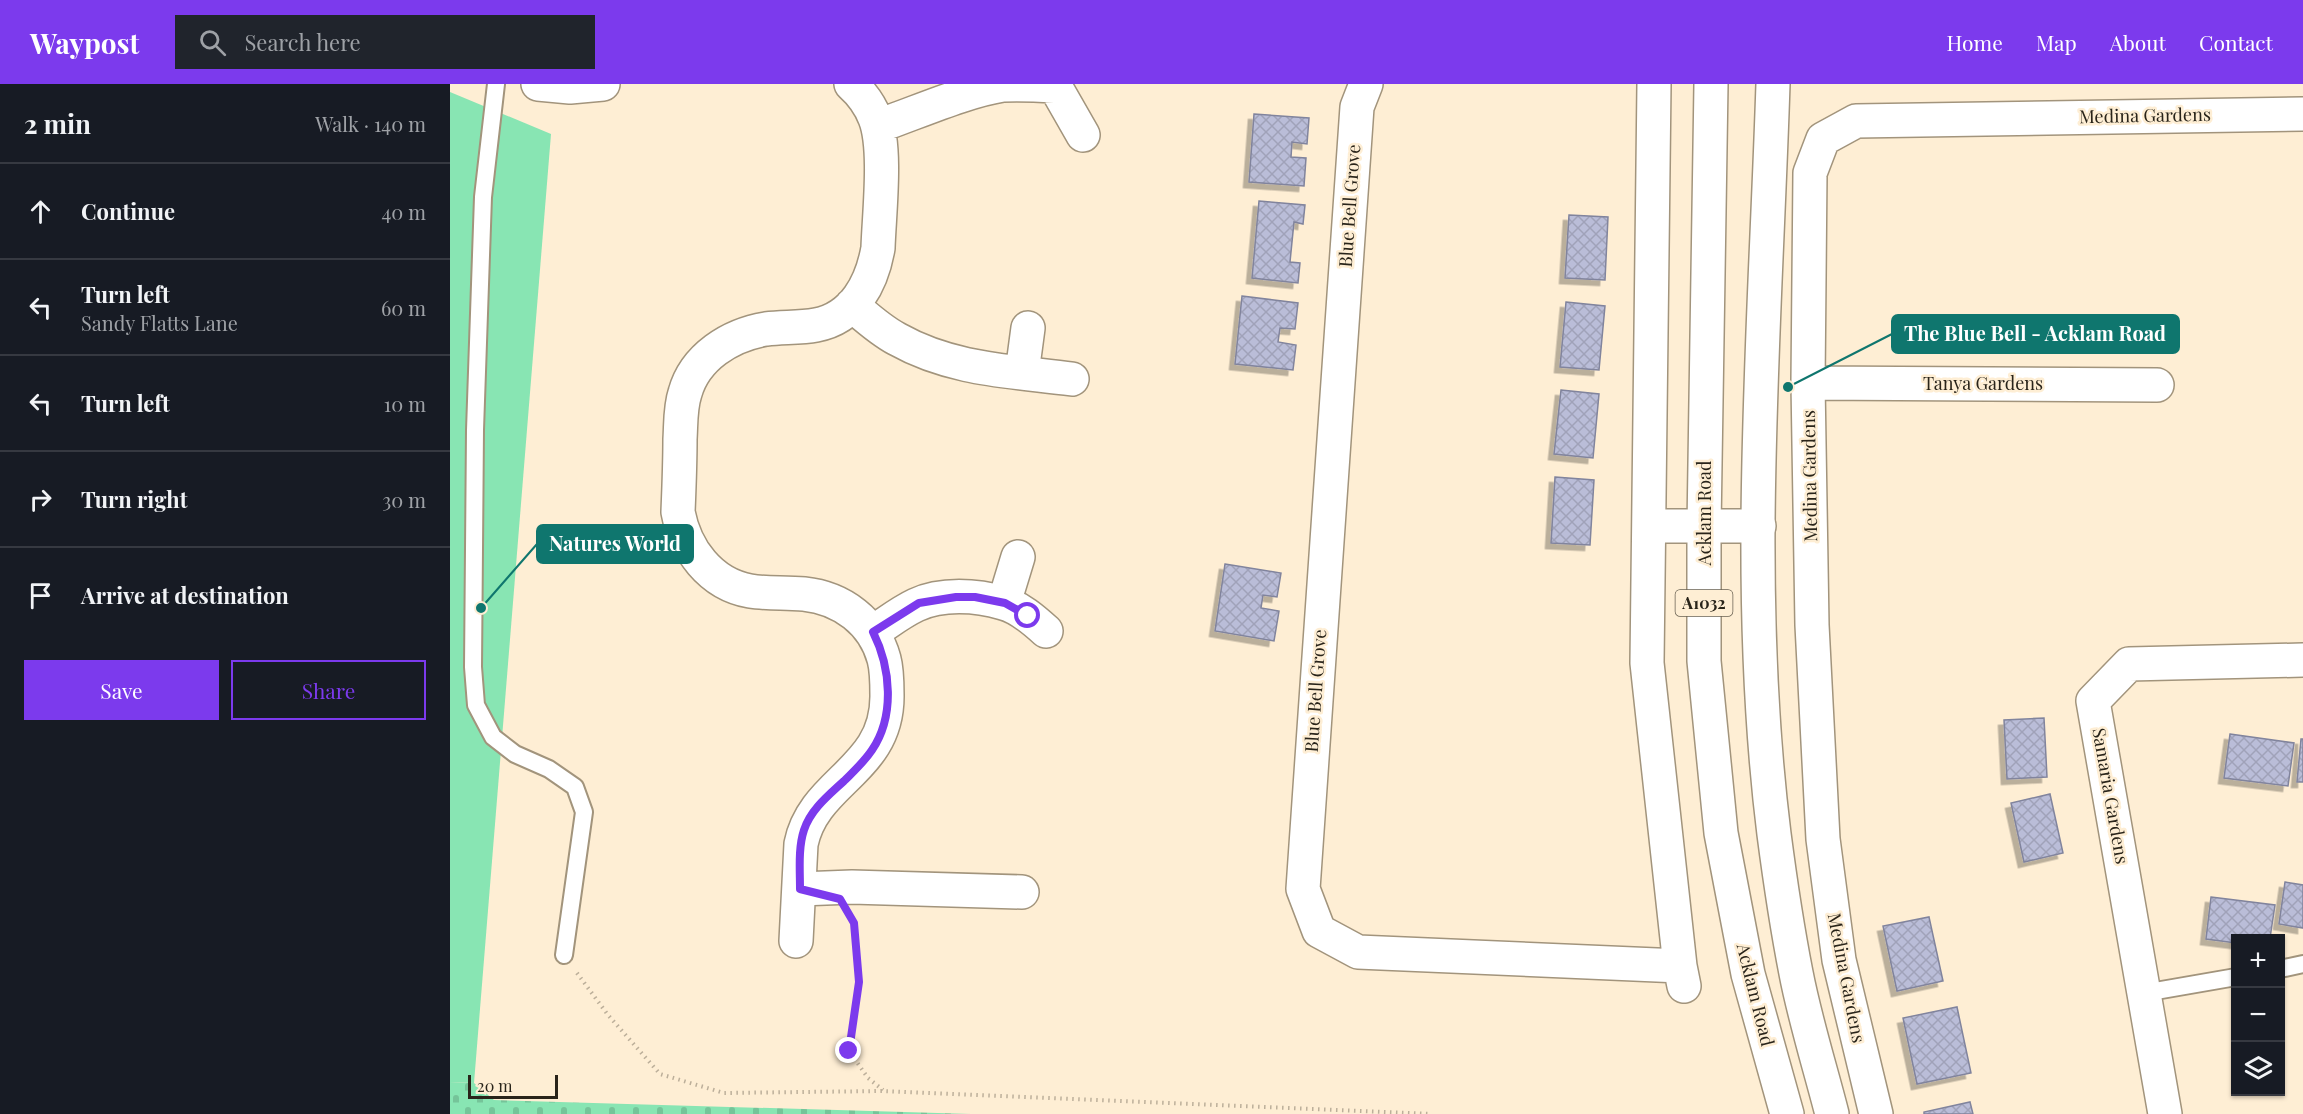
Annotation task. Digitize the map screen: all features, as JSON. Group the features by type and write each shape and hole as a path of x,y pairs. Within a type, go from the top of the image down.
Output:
{"street":[{"path":"538,84 570,87 603,84"},
{"path":"796,941 801,844 809,818 865,759 883,728 886,715 885,660 873,632 857,616 834,602 805,594 747,591 723,582 707,569 691,550 680,526 678,512 682,412 684,394 699,366 721,345 766,329 809,326 830,321 852,305 871,277 878,248 881,151 878,126 870,106 851,84"},
{"name":"Blue Bell Grove","path":"1366,84 1356,107 1302,889 1319,931 1358,952 1682,977 1647,663 1654,84"},
{"name":"Acklam Road","path":"1711,84 1704,661 1721,833 1748,974 1787,1114"},
{"path":"1773,84 1761,390 1759,526 1761,676 1774,834 1797,974 1832,1114"},
{"path":"878,126 984,89 1005,85 1055,85 1083,135"},
{"name":"Medina Gardens","path":"1876,1114 1839,960 1823,839 1812,625 1809,383 1810,173 1823,139 1856,121 2303,114"},
{"path":"852,305 895,338 928,354 957,364 1072,379"},
{"path":"1022,373 1028,328"},
{"name":"Tanya Gardens","path":"1809,383 2157,385"},
{"path":"1649,526 1759,526"},
{"path":"1005,603 1018,556"},
{"path":"873,632 909,608 930,600 956,597 975,597 1005,603 1028,616 1046,631"},
{"name":"Samaria Gardens","path":"2165,1114 2093,700 2129,664 2303,660"},
{"path":"800,889 852,887 1022,892"}],"lane":[{"path":"496,84 483,197 475,430 473,667 476,705 493,737 515,754 549,769 575,787 584,812 564,955"},
{"path":"2285,968 2303,964"},
{"path":"2144,993 2231,978"}],"path":[{"path":"849,915 854,923 859,982 849,1051 868,1078 883,1091"},
{"path":"564,955 608,1015 660,1074 724,1093 883,1091 1431,1114"}],"green space":[{"path":"450,92 551,134 474,1083 450,1082"},
{"path":"450,1082 474,1083 494,1100 971,1114 450,1114"}],"building":[{"path":"1254,114 1309,118 1307,144 1292,142 1291,157 1306,158 1304,186 1249,182"},
{"path":"1259,201 1305,205 1303,224 1294,222 1290,262 1300,263 1298,283 1252,278"},
{"path":"1569,215 1608,217 1605,280 1565,278"},
{"path":"1242,296 1298,303 1295,329 1280,328 1278,342 1296,345 1293,370 1235,364"},
{"path":"1566,302 1605,306 1599,370 1560,367"},
{"path":"1561,390 1599,394 1593,458 1554,454"},
{"path":"1555,477 1594,480 1590,545 1551,543"},
{"path":"1225,564 1281,573 1277,597 1263,595 1261,608 1279,611 1274,641 1215,631"},
{"path":"2044,718 2047,777 2007,779 2004,720"},
{"path":"2230,734 2294,743 2288,786 2224,778"},
{"path":"2301,739 2303,739 2303,782 2297,782"},
{"path":"2050,794 2063,853 2024,862 2011,803"},
{"path":"2285,882 2303,885 2303,928 2279,924"},
{"path":"2211,897 2275,905 2271,934 2231,934 2231,942 2206,939"},
{"path":"1929,917 1943,981 1897,991 1883,926"},
{"path":"1957,1007 1971,1073 1917,1084 1903,1018"},
{"path":"1970,1102 1973,1114 1924,1114 1924,1112"}],"place":[{"name":"The Blue Bell - Acklam Road","path":"1788,387"},
{"name":"Natures World","path":"481,608"}],"route":[{"path":"849,1051 859,982 854,923 840,899 800,889 801,844 804,829 815,809 865,759 883,728 886,715 887,676 885,660 873,632 919,603 956,597 975,597 1005,603 1028,616"}]}
